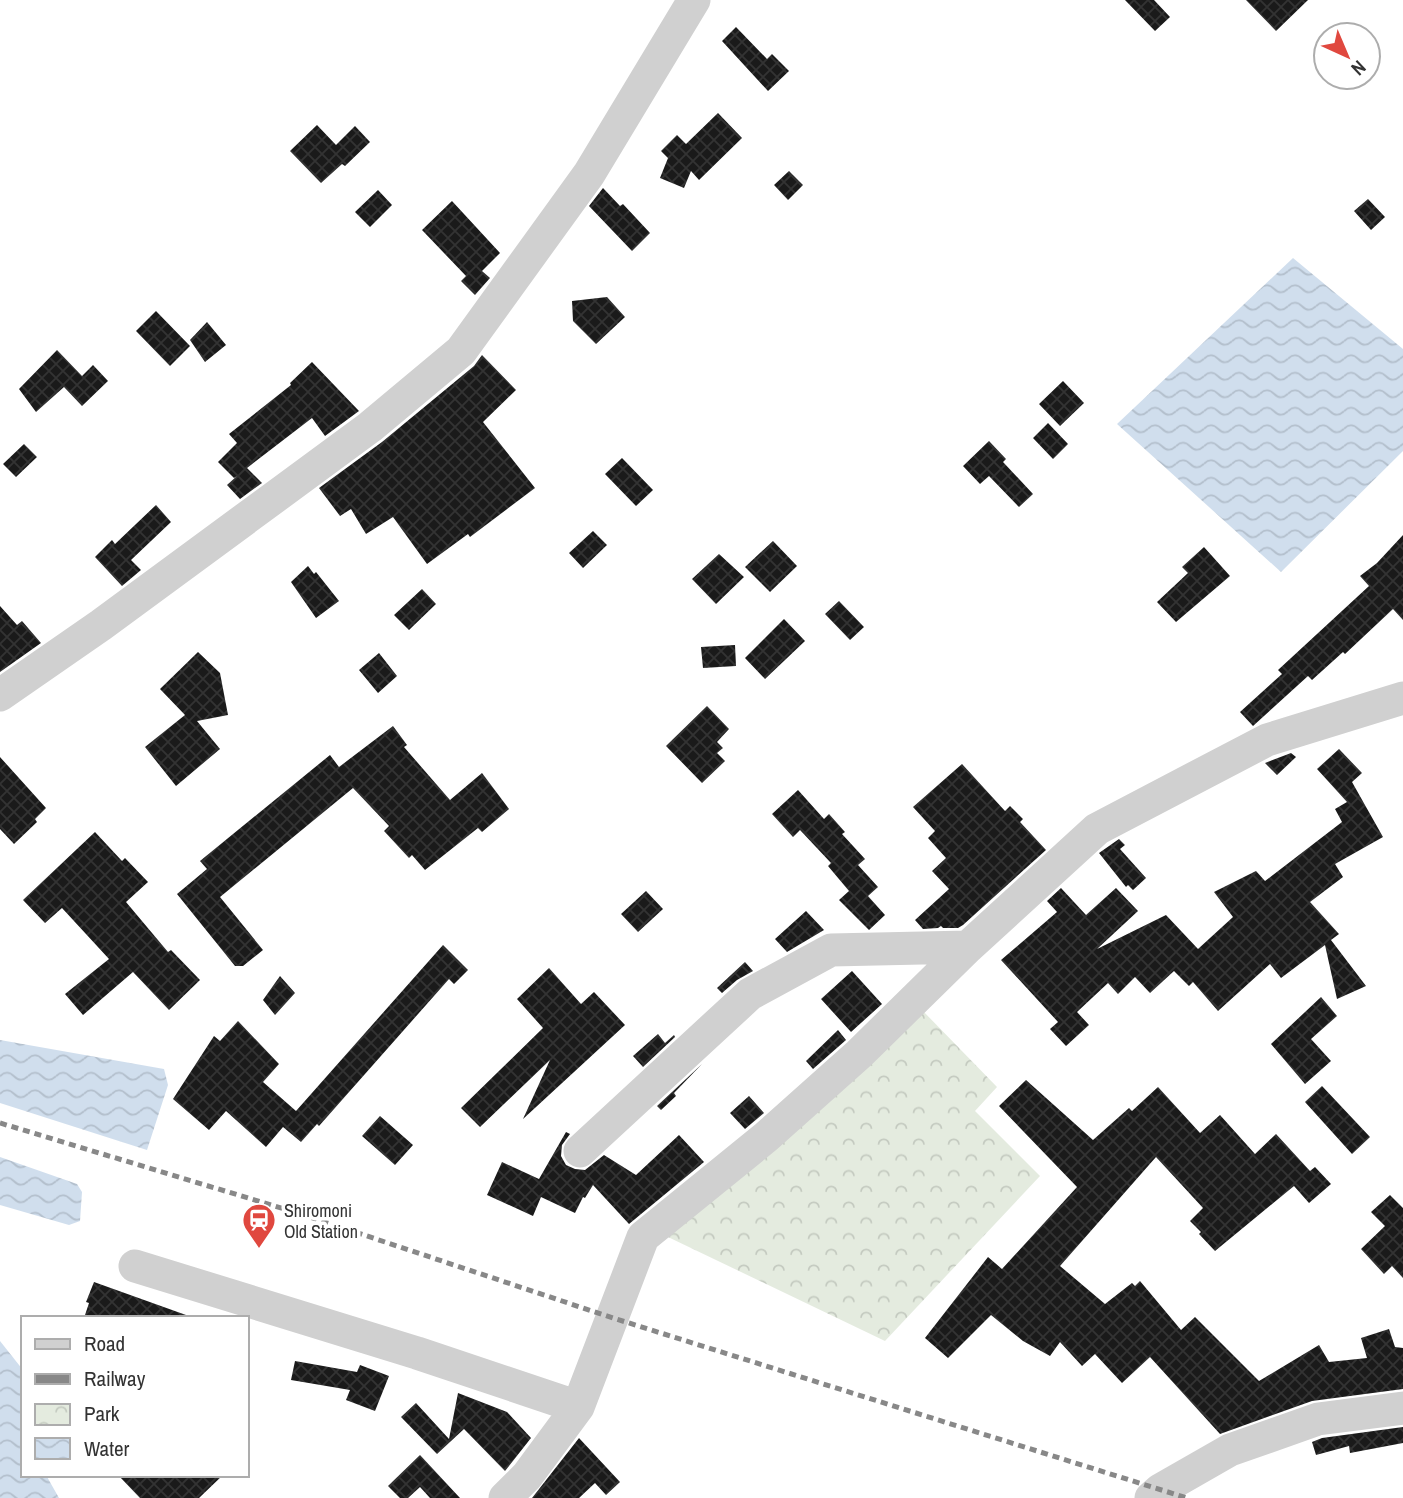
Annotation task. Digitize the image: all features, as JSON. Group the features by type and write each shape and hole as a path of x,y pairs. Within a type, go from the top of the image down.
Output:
{"street":[{"path":"0,695 101,625 370,428 461,351 589,174 694,0"},
{"path":"505,1498 527,1476 578,1407 643,1237 777,1128 1097,829 1267,740 1403,698"},
{"path":"580,1151 750,994 831,950 968,947"},
{"path":"135,1266 417,1353 578,1407"},
{"path":"1151,1498 1160,1490 1230,1450 1318,1419 1403,1408"}],"green space":[{"path":"922,1010 997,1087 975,1111 1040,1176 885,1341 668,1237"}],"water":[{"path":"1293,258 1403,349 1403,451 1281,572 1117,424"},
{"path":"0,1040 164,1069 168,1085 147,1150 0,1103"},
{"path":"0,1157 77,1184 82,1192 80,1221 69,1225 0,1205"},
{"path":"0,1341 21,1367 21,1477 47,1477 59,1498 0,1498"}],"building":[{"path":"1125,0 1154,0 1170,17 1155,31"},
{"path":"1246,0 1308,0 1276,31"},
{"path":"736,27 767,59 772,54 789,71 768,91 722,41"},
{"path":"718,113 742,138 699,180 691,171 684,188 660,178 668,158 661,151 677,135 686,144"},
{"path":"317,125 336,145 355,126 370,142 345,166 342,164 321,183 290,151"},
{"path":"789,171 803,185 788,200 774,185"},
{"path":"603,188 620,206 623,204 650,233 632,251 589,206"},
{"path":"378,190 392,205 370,227 355,212"},
{"path":"1368,199 1385,217 1371,230 1354,211"},
{"path":"452,201 500,253 482,271 490,278 475,295 461,281 466,276 422,230"},
{"path":"607,297 625,317 596,344 573,321 572,301"},
{"path":"156,311 190,346 170,366 136,331"},
{"path":"207,322 226,345 205,362 190,340"},
{"path":"57,350 82,376 93,365 108,381 82,406 64,387 36,412 19,389"},
{"path":"482,355 516,390 483,422 535,488 470,537 468,534 427,564 393,517 366,534 351,509 340,516 319,488 382,442 474,366"},
{"path":"312,362 359,411 325,436 312,418 247,468 262,483 240,499 227,485 237,476 234,478 218,462 237,443 229,434 291,385"},
{"path":"1063,381 1084,403 1060,426 1039,404"},
{"path":"1048,423 1068,444 1053,459 1033,438"},
{"path":"989,441 1006,459 1003,462 1033,494 1019,507 989,476 980,484 963,466"},
{"path":"24,444 37,457 16,477 3,464"},
{"path":"622,458 653,490 636,506 605,474"},
{"path":"156,505 171,522 131,560 141,570 122,586 95,557 112,540 115,544"},
{"path":"593,531 607,545 583,568 569,553"},
{"path":"1403,535 1403,620 1393,609 1345,654 1343,652 1312,680 1308,676 1253,726 1240,712 1282,674 1278,670 1369,586 1360,576 1377,563"},
{"path":"773,541 797,566 770,592 745,567"},
{"path":"1204,547 1230,576 1176,622 1157,602 1188,573 1182,567"},
{"path":"719,554 744,577 716,604 692,579"},
{"path":"308,566 339,601 316,618 291,582"},
{"path":"422,589 436,604 409,630 394,615"},
{"path":"839,601 864,627 850,640 825,614"},
{"path":"0,606 17,625 22,621 41,643 0,672"},
{"path":"784,619 805,641 765,679 745,658"},
{"path":"735,645 736,666 703,668 701,647"},
{"path":"198,652 220,673 228,715 197,721 220,749 176,786 145,747 185,715 160,689"},
{"path":"379,653 397,676 378,693 359,670"},
{"path":"707,706 729,729 717,742 723,748 717,753 725,761 702,783 666,746"},
{"path":"393,726 407,745 404,747 450,800 482,773 509,809 482,832 478,828 425,870 412,855 409,858 384,831 389,826 353,788 220,897 263,950 243,966 235,966 177,894 207,869 200,861 330,755 339,767"},
{"path":"1339,749 1362,773 1352,782 1383,837 1335,864 1343,877 1310,902 1339,934 1331,940 1366,986 1337,999 1325,945 1281,978 1270,964 1218,1011 1193,982 1189,986 1174,971 1150,993 1135,977 1118,994 1108,983 1077,1012 1089,1025 1066,1046 1050,1029 1058,1022 1001,960 1057,912 1047,901 1061,888 1086,915 1116,888 1138,911 1097,949 1166,915 1198,949 1233,917 1214,892 1256,871 1265,881 1342,822 1335,809 1347,802 1317,769"},
{"path":"1291,753 1296,757 1277,775 1265,763"},
{"path":"0,757 46,808 35,819 37,822 14,844 0,829"},
{"path":"962,764 1005,811 1010,806 1023,819 1020,822 1046,850 963,925 958,928 941,926 923,929 915,920 949,889 932,871 946,858 928,838 935,831 913,807"},
{"path":"798,790 824,819 829,814 845,832 842,834 865,859 858,865 878,887 868,896 885,915 869,930 839,900 849,891 828,866 831,863 800,830 793,837 772,814"},
{"path":"95,832 122,861 125,858 148,882 126,902 168,952 171,950 200,980 169,1010 133,972 83,1015 65,994 109,959 62,908 45,923 23,900"},
{"path":"1119,839 1125,845 1120,849 1146,878 1133,890 1128,885 1126,887 1099,853"},
{"path":"646,891 663,909 638,932 621,914"},
{"path":"806,911 824,930 787,952 775,939"},
{"path":"443,945 468,970 454,984 449,979 319,1126 317,1124 301,1142 283,1127 266,1147 226,1111 209,1130 173,1099 214,1036 220,1041 238,1021 279,1064 263,1082 296,1111"},
{"path":"745,962 753,971 722,993 717,988"},
{"path":"549,968 581,1004 594,992 625,1025 523,1119 550,1060 480,1127 461,1108 543,1028 517,999"},
{"path":"852,971 882,1004 851,1032 821,999"},
{"path":"280,976 295,993 275,1015 263,1000"},
{"path":"1321,997 1337,1016 1311,1039 1331,1061 1305,1084 1271,1044"},
{"path":"838,1030 846,1040 813,1069 806,1061"},
{"path":"658,1034 665,1043 674,1035 675,1037 643,1067 633,1056"},
{"path":"702,1064 674,1093 676,1096 661,1110 657,1106"},
{"path":"1026,1080 1093,1140 1129,1108 1132,1111 1158,1087 1200,1133 1220,1115 1255,1154 1276,1134 1310,1171 1315,1167 1331,1184 1309,1203 1294,1186 1215,1251 1190,1221 1203,1208 1156,1157 1060,1266 1105,1304 1132,1283 1135,1286 1140,1281 1181,1330 1195,1317 1259,1381 1319,1345 1329,1362 1367,1358 1361,1338 1389,1329 1395,1347 1403,1348 1403,1389 1312,1401 1220,1434 1150,1357 1122,1383 1095,1354 1082,1366 1060,1342 1050,1356 1023,1341 991,1315 948,1358 925,1338 988,1257 1002,1269 1077,1187 999,1106"},
{"path":"1322,1086 1370,1137 1352,1154 1305,1102"},
{"path":"749,1096 764,1113 745,1129 730,1113"},
{"path":"380,1116 413,1145 395,1165 362,1136"},
{"path":"566,1132 570,1134 562,1145 561,1156 566,1165 575,1169 585,1170 604,1155 636,1175 679,1135 704,1162 629,1224 593,1185 575,1213 541,1197 533,1216 487,1195 502,1162 539,1179"},
{"path":"1390,1195 1403,1208 1403,1278 1392,1266 1384,1274 1361,1249 1385,1226 1371,1212"},
{"path":"94,1282 186,1315 85,1316 89,1303 86,1302"},
{"path":"295,1361 357,1372 360,1365 389,1376 375,1411 346,1400 350,1390 291,1380"},
{"path":"458,1393 507,1412 531,1438 505,1471 464,1429 437,1454 401,1417 416,1403 449,1439"},
{"path":"1403,1427 1403,1443 1350,1453 1349,1446 1316,1455 1312,1442 1322,1438"},
{"path":"579,1438 620,1482 606,1495 595,1483 579,1498 532,1498"},
{"path":"420,1455 460,1498 430,1498 420,1487 408,1498 400,1498 388,1486"},
{"path":"120,1477 221,1477 199,1498 140,1498"}],"railway":[{"path":"0,1123 301,1214 613,1318 1187,1498"}],"place":[{"name":"Shiromoni Old Station","path":"259,1250"}]}
